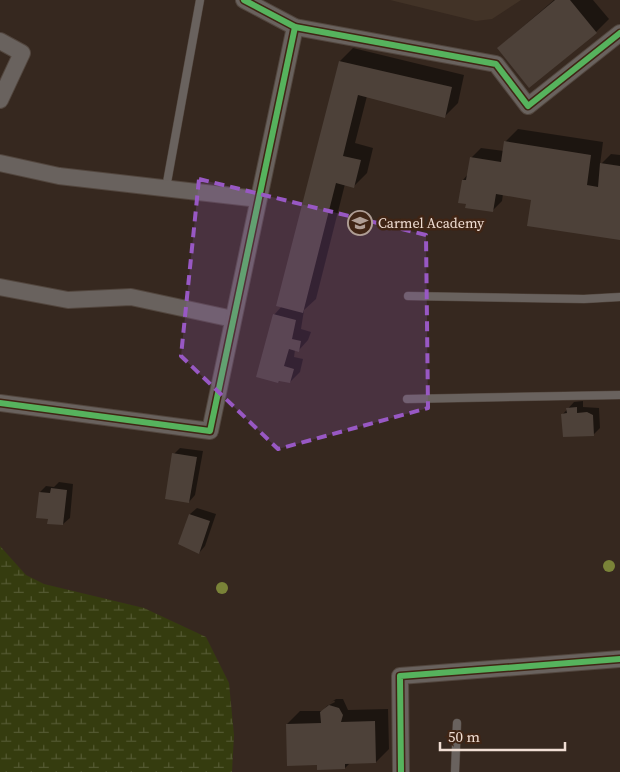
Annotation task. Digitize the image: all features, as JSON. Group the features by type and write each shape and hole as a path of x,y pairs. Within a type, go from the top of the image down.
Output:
{"street":[{"path":"244,0 295,27 496,64 528,106 620,33"},
{"path":"0,403 210,431 295,27"},
{"path":"0,41 22,53 0,100"},
{"path":"0,164 59,176 258,199"},
{"path":"0,287 68,300 131,298 233,319"},
{"path":"401,772 400,676 620,659"}],"lane":[{"path":"166,188 200,0"},
{"path":"408,296 584,299 620,297"},
{"path":"407,398 620,395"},
{"path":"456,722 456,772"}],"highlighted area":[{"path":"199,179 426,235 428,408 278,449 181,356"}],"shaded area":[{"path":"390,0 521,0 492,19 476,21"}],"green space":[{"path":"0,546 26,575 44,584 144,608 206,637 229,683 234,735 232,772 0,772"}],"building":[{"path":"555,0 570,0 597,33 529,88 497,48"},
{"path":"339,61 452,87 445,118 358,95 343,156 361,160 354,188 336,183 303,313 276,306"},
{"path":"504,141 591,155 587,185 598,187 600,163 620,166 620,240 527,226 531,200 496,194 493,212 465,208 466,204 458,203 462,180 466,180 470,157 501,162"},
{"path":"273,314 296,320 292,339 301,341 299,352 289,349 284,366 294,369 290,383 279,381 278,383 256,377"},
{"path":"577,407 577,413 587,412 593,415 594,436 563,437 561,414 567,413 566,408"},
{"path":"172,453 197,457 189,503 165,499"},
{"path":"51,488 67,490 63,525 47,524 48,519 36,518 39,492 50,493"},
{"path":"189,514 210,521 199,554 178,544"},
{"path":"329,705 339,708 343,715 341,722 375,721 376,763 345,764 345,769 317,770 317,765 287,766 286,724 321,723 320,712"}],"cycle path":[{"path":"244,0 295,27 496,64 528,106 620,33"},
{"path":"0,403 210,431 295,27"},
{"path":"401,772 400,676 620,659"}],"place":[{"name":"Carmel Academy","path":"360,223"}]}
